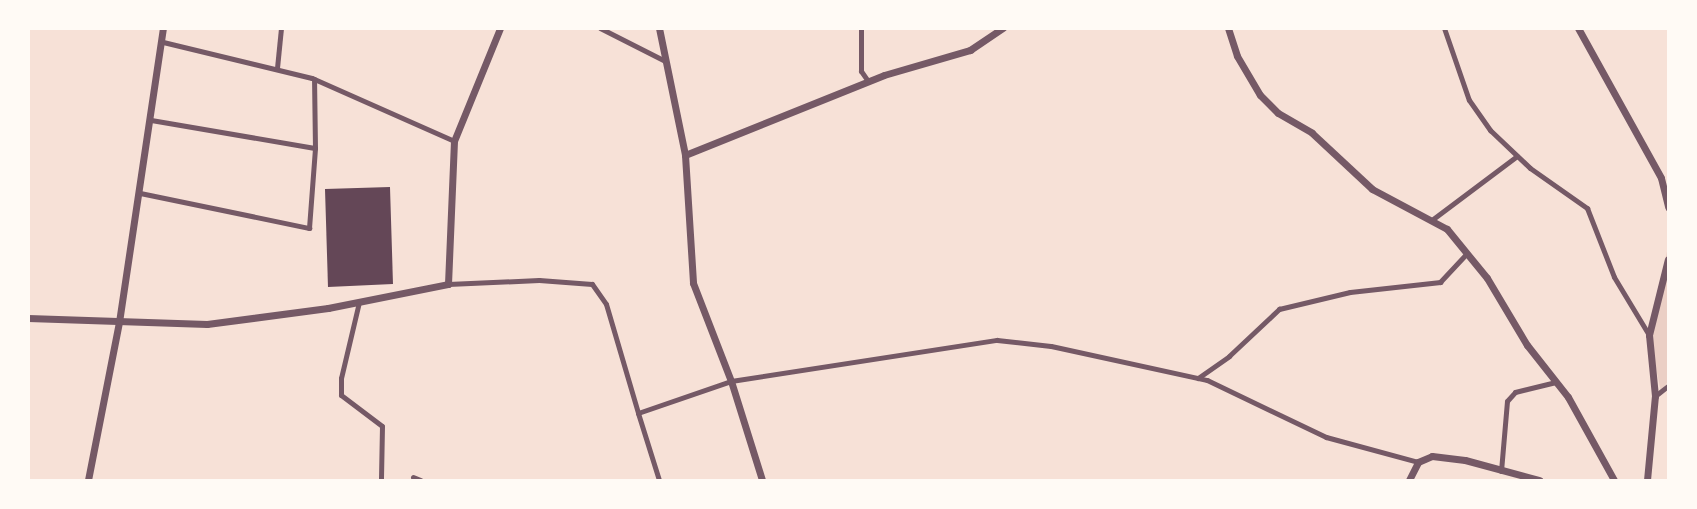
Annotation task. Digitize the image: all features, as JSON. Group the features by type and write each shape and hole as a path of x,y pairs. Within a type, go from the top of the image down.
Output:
{"street":[{"path":"88,480 119,322 163,42 163,28"},
{"path":"277,68 282,28"},
{"path":"448,284 454,141 500,28"},
{"path":"600,28 665,61"},
{"path":"615,36 617,28"},
{"path":"659,28 685,155 693,283 731,381 762,480"},
{"path":"861,28 861,71 868,81"},
{"path":"685,155 868,81 970,50 1004,28"},
{"path":"1228,28 1237,56 1260,95 1278,113 1312,133 1372,189 1433,219 1447,229 1492,286 1527,345 1556,382 1590,433 1614,480"},
{"path":"1444,28 1468,100 1490,130 1517,156 1587,208 1614,278 1649,335"},
{"path":"1578,28 1660,178 1668,207"},
{"path":"163,42 277,68 314,79 454,141"},
{"path":"140,193 309,228 315,148 314,79"},
{"path":"151,120 315,148"},
{"path":"1433,219 1517,156"},
{"path":"1198,378 1229,356 1279,309 1350,292 1440,282 1466,254"},
{"path":"1647,480 1655,396 1649,335 1668,259"},
{"path":"28,318 207,324 359,302 448,284 539,280 592,284 606,304 659,480"},
{"path":"359,302 341,378 341,395 382,426 381,480"},
{"path":"638,413 731,381 997,340 1052,346 1198,378 1326,437 1418,462 1432,456 1465,460 1539,480"},
{"path":"1501,471 1507,401 1515,392 1556,382"},
{"path":"1655,396 1668,386"},
{"path":"1409,480 1418,462"},
{"path":"413,477 420,480"}],"shaded area":[{"path":"1668,247 1668,381 1661,392 1649,335"}],"building":[{"path":"390,187 393,284 328,287 325,189"}]}
